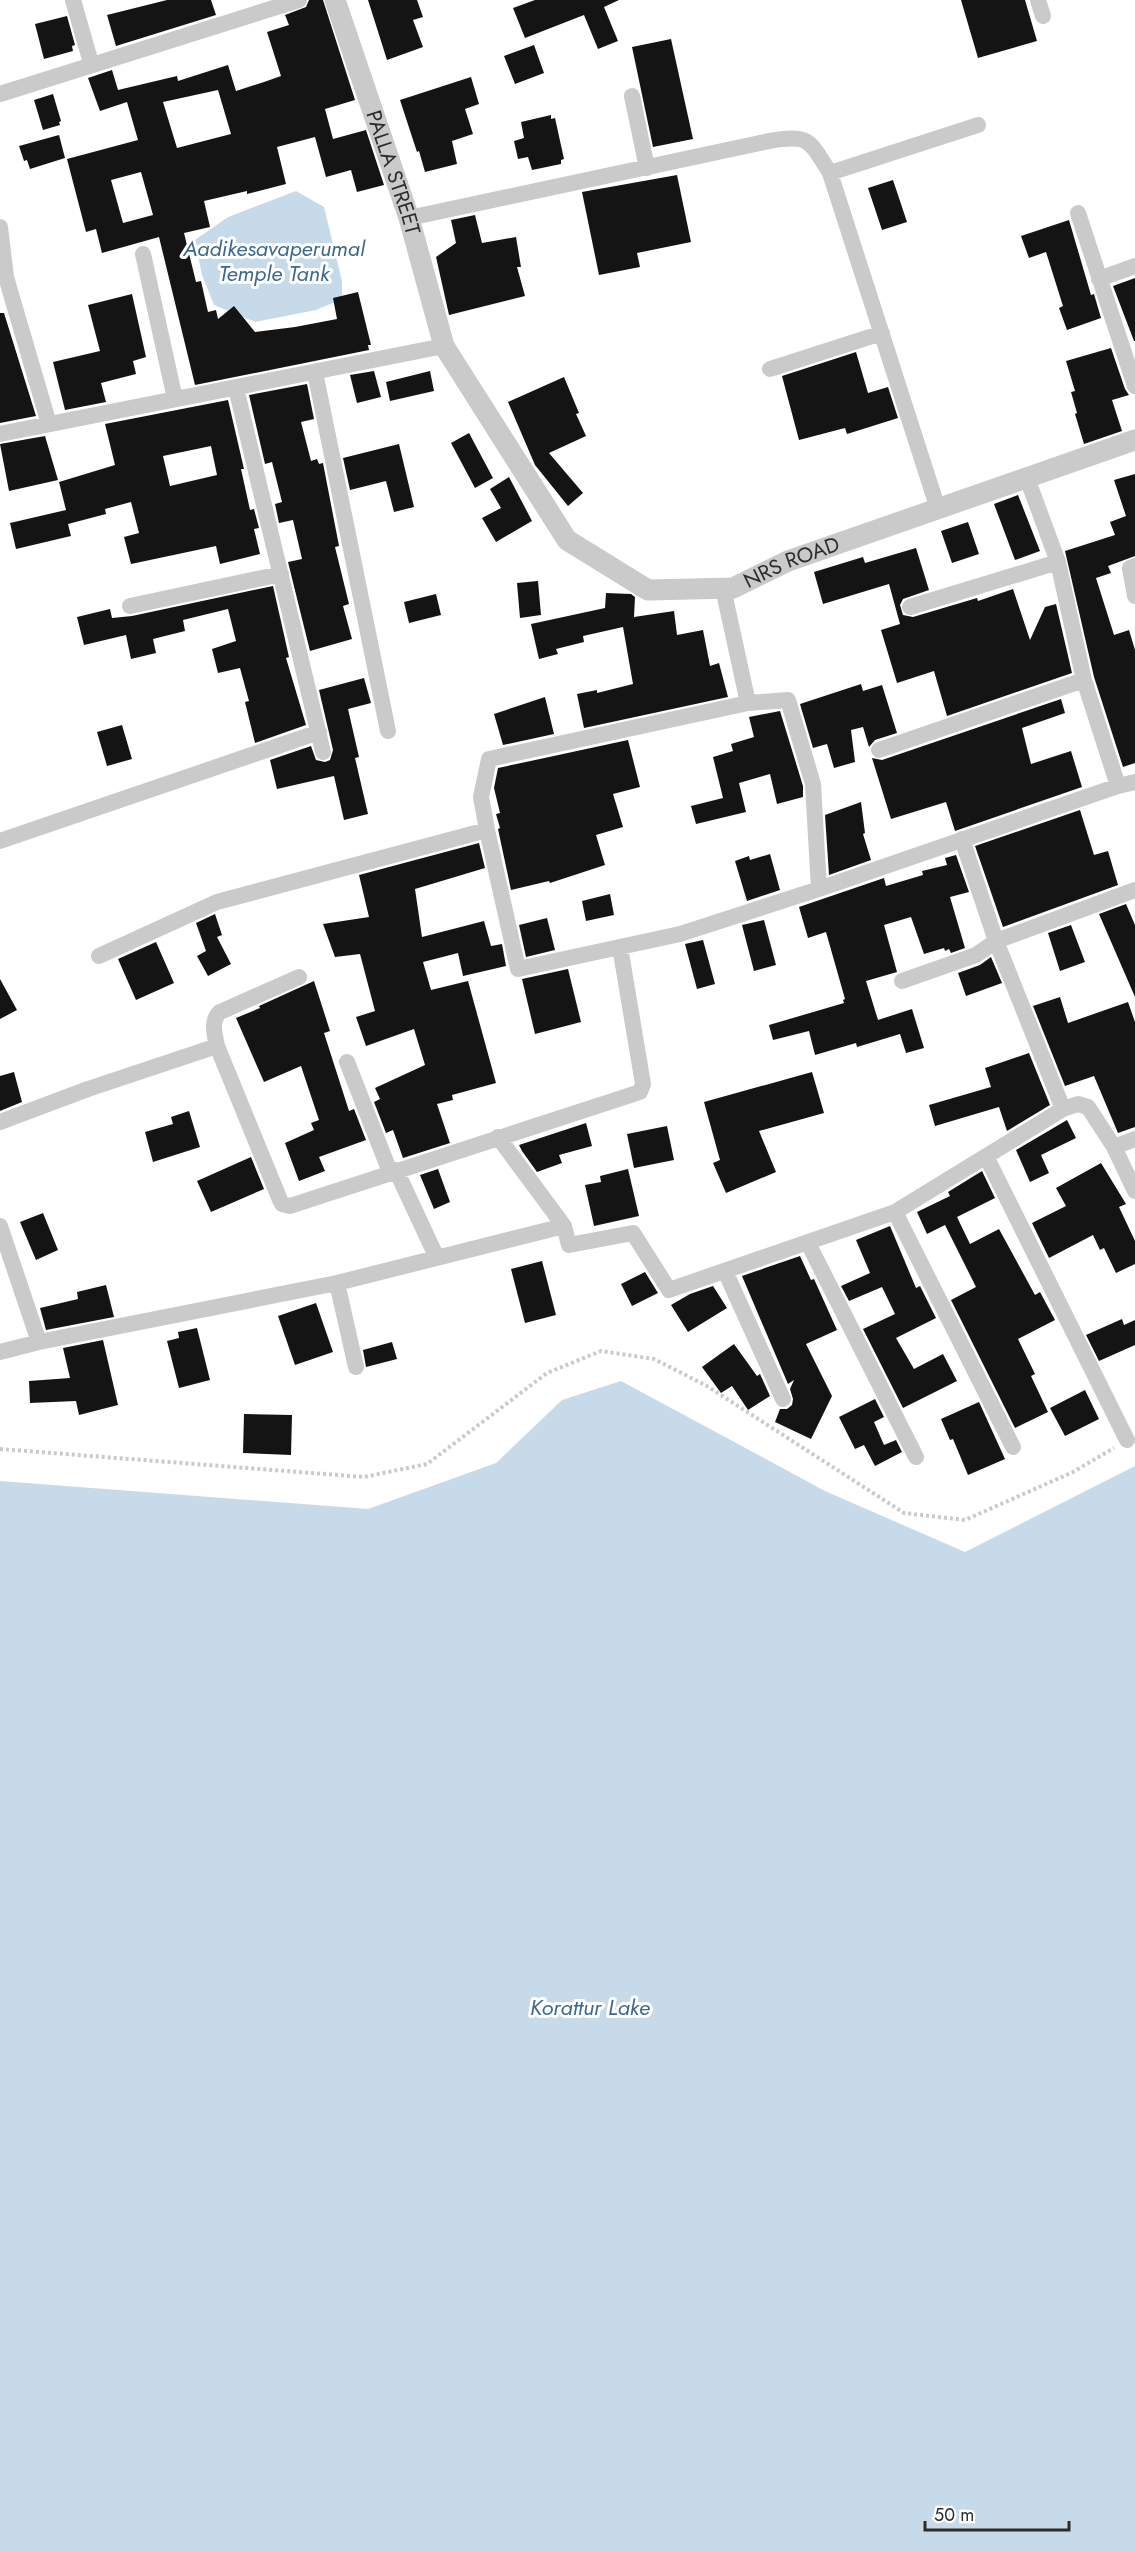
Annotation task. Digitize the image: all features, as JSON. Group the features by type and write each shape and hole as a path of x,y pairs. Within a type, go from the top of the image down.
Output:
{"street":[{"path":"73,0 91,63"},
{"path":"0,94 91,63 299,0"},
{"name":"PALLA STREET","path":"335,0 409,218 444,346"},
{"path":"632,96 647,168"},
{"path":"830,173 978,125"},
{"path":"409,218 793,137 812,144 830,173 938,509"},
{"path":"1077,213 1135,386"},
{"path":"0,227 6,277 49,424"},
{"path":"143,254 175,399"},
{"path":"1099,279 1135,266"},
{"path":"770,369 882,333"},
{"path":"0,434 444,346"},
{"name":"NRS ROAD","path":"444,346 567,540 648,590 733,588 788,561 1135,440"},
{"path":"315,372 388,731"},
{"path":"236,387 323,752"},
{"path":"1027,478 1058,562 1084,680 1118,786"},
{"path":"910,607 1058,562"},
{"path":"1135,566 1130,568 1135,596"},
{"path":"130,606 281,574"},
{"path":"723,588 748,703"},
{"path":"879,750 1084,680"},
{"path":"819,889 813,784 788,700 748,703 489,759 481,797 518,969 680,934 819,889 1118,786 1135,782"},
{"path":"0,841 319,732"},
{"path":"99,956 217,902 487,830"},
{"path":"962,839 996,941 1063,1109"},
{"path":"902,981 976,955 996,941 1135,890"},
{"path":"299,977 220,1012 214,1022 217,1046 282,1204 290,1206 636,1094 642,1088 620,947"},
{"path":"0,1122 88,1089 217,1046"},
{"path":"347,1062 393,1171 437,1258"},
{"path":"498,1137 564,1226 569,1245 633,1233 669,1290 895,1212 1063,1109 1078,1104 1088,1107 1114,1147 1135,1191"},
{"path":"1114,1147 1135,1139"},
{"path":"986,1156 1126,1440"},
{"path":"895,1212 1013,1447"},
{"path":"0,1226 39,1342"},
{"path":"0,1352 39,1342 337,1283 564,1226"},
{"path":"808,1243 916,1457"},
{"path":"724,1271 783,1399"},
{"path":"337,1283 356,1367"}],"path":[{"path":"0,1449 364,1477 427,1464 547,1374 601,1351 654,1359 707,1386 904,1513 965,1520 1073,1472 1126,1440"}],"water":[{"name":"Aadikesavaperumal Temple Tank","path":"296,191 324,207 342,281 342,299 316,310 255,322 214,305 202,275 195,240 228,217"},
{"name":"Korattur Lake","path":"621,1381 825,1491 965,1552 1135,1466 1135,2551 0,2551 0,1481 368,1509 496,1463 562,1400"}],"building":[{"path":"167,0 211,0 216,15 116,46 107,15"},
{"path":"309,0 323,0 355,100 325,109 333,139 366,130 384,185 357,192 351,170 326,177 315,137 277,147 286,184 247,194 247,191 204,201 210,227 184,233 196,282 201,281 208,312 216,310 218,319 234,306 255,332 337,319 333,298 358,292 371,345 368,345 369,350 195,385 159,237 102,253 96,229 86,232 67,159 138,140 127,102 100,111 88,78 112,70 118,90 177,76 178,81 228,65 236,91 264,82 281,76 267,32 289,25 285,15 306,7","holes":["218,90 231,134 177,148 163,102","141,172 153,215 123,223 111,180"]},
{"path":"368,0 417,0 423,17 413,20 423,47 387,60"},
{"path":"535,0 619,0 604,7 618,41 598,49 584,15 525,38 513,8"},
{"path":"961,0 1025,0 1037,41 978,58"},
{"path":"67,16 75,45 72,46 73,51 44,59 35,24"},
{"path":"671,39 693,139 653,147 632,47"},
{"path":"534,45 544,73 515,84 504,56"},
{"path":"471,77 479,104 465,109 473,134 452,141 457,164 425,172 400,100"},
{"path":"53,94 61,121 60,125 43,130 34,100"},
{"path":"551,115 551,119 555,118 564,159 561,160 561,164 532,170 528,157 518,159 514,141 524,138 521,122"},
{"path":"59,135 65,158 30,169 27,160 24,161 19,146"},
{"path":"677,175 691,242 637,253 640,267 599,275 582,192"},
{"path":"893,180 907,222 882,230 868,188"},
{"path":"475,215 482,243 516,237 521,267 517,267 525,296 449,315 436,257 456,243 451,220"},
{"path":"1069,220 1091,295 1094,294 1101,318 1067,330 1059,308 1063,306 1046,252 1029,258 1021,236"},
{"path":"1135,278 1135,341 1134,341 1113,286"},
{"path":"132,294 146,357 133,361 136,374 101,383 106,402 65,410 53,362 100,351 88,305"},
{"path":"0,313 4,313 36,416 0,423"},
{"path":"1111,348 1129,395 1112,400 1122,431 1084,444 1071,392 1075,391 1066,361"},
{"path":"856,352 868,393 888,387 898,418 847,434 845,428 799,440 782,376"},
{"path":"374,371 381,397 357,403 350,375"},
{"path":"430,371 434,391 390,401 386,382"},
{"path":"564,377 586,436 549,453 583,493 568,506 535,465 508,402"},
{"path":"307,384 314,419 301,422 311,461 317,459 319,464 323,463 339,546 335,547 349,604 343,606 352,639 310,651 288,562 302,559 293,520 279,523 275,504 282,502 272,462 265,464 249,395"},
{"path":"228,400 244,469 241,469 250,510 254,509 259,528 254,529 260,554 220,564 216,546 131,564 124,537 139,533 131,502 105,509 106,514 68,524 71,536 16,549 10,523 66,510 59,482 115,465 105,424","holes":["211,446 217,475 170,486 163,456"]},
{"path":"469,433 493,478 475,488 451,443"},
{"path":"45,436 58,480 9,491 0,444"},
{"path":"399,444 414,507 394,512 386,481 350,490 343,458"},
{"path":"1135,474 1135,556 1108,566 1111,573 1096,578 1114,635 1129,630 1135,650 1135,763 1123,767 1094,677 1065,551 1115,535 1110,522 1126,516 1114,480"},
{"path":"509,477 532,521 496,542 482,518 501,508 490,489"},
{"path":"1018,495 1040,551 1015,560 994,504"},
{"path":"968,522 979,554 952,563 941,531"},
{"path":"916,548 929,590 903,599 900,605 903,615 913,617 977,598 978,601 1013,589 1030,640 1045,607 1056,604 1072,673 947,716 934,671 897,683 881,630 900,624 889,584 823,604 814,572 863,557 865,563"},
{"path":"538,581 541,615 520,618 517,583"},
{"path":"273,586 289,657 286,658 306,725 255,743 245,702 249,701 240,668 218,673 212,649 236,641 228,609 183,620 185,631 153,639 156,653 131,659 126,635 84,645 77,617 110,609 112,618 132,616"},
{"path":"606,593 631,594 635,597 634,617 674,611 677,635 703,630 710,666 719,663 728,697 584,728 577,694 597,690 597,693 633,684 623,627 583,636 584,642 556,649 558,654 539,659 531,624 605,608"},
{"path":"436,594 441,615 409,623 404,602"},
{"path":"364,678 371,703 348,709 359,757 355,758 368,814 344,820 334,776 277,789 270,760 311,746 316,760 325,762 330,760 333,750 319,690"},
{"path":"861,684 863,691 882,685 897,733 875,740 869,747 863,727 851,730 855,762 834,768 827,744 813,748 800,704"},
{"path":"545,697 554,734 503,745 494,714"},
{"path":"1061,699 1065,713 1022,728 1031,764 1071,751 1082,787 955,831 946,802 891,819 872,758 882,760"},
{"path":"780,711 803,786 803,797 777,804 770,774 739,783 746,812 696,824 691,806 723,798 713,757 733,751 731,744 754,737 749,717"},
{"path":"122,725 132,759 107,766 97,732"},
{"path":"628,740 640,787 613,794 623,827 596,835 605,865 550,883 549,881 511,890 496,814 500,813 494,788 498,768"},
{"path":"861,802 865,833 863,834 871,860 829,875 825,815"},
{"path":"1080,810 1094,855 1108,851 1118,885 1003,927 975,846"},
{"path":"479,843 485,868 415,889 422,937 484,921 491,946 502,944 506,966 463,976 458,953 423,962 431,990 468,981 496,1083 452,1095 453,1100 437,1104 450,1143 403,1158 393,1130 386,1133 374,1102 380,1099 375,1088 425,1065 414,1029 366,1046 356,1017 375,1011 360,954 335,957 323,924 369,917 359,875"},
{"path":"770,854 780,890 747,901 735,861 749,856 750,860"},
{"path":"956,855 969,892 950,897 965,948 951,953 949,949 945,951 944,948 924,954 911,917 884,925 897,972 866,981 878,1020 912,1009 924,1048 906,1053 900,1034 857,1047 856,1043 815,1055 809,1031 773,1040 769,1025 844,1003 845,999 826,932 808,938 799,907 884,878 886,886 923,875 922,871 947,865 945,858"},
{"path":"610,894 614,915 586,921 582,901"},
{"path":"1126,904 1135,925 1135,997 1099,914"},
{"path":"215,914 222,935 217,937 231,964 208,976 197,956 206,951 196,923"},
{"path":"547,918 555,950 526,957 519,925"},
{"path":"764,920 776,965 754,971 742,925"},
{"path":"1071,925 1085,962 1060,971 1048,933"},
{"path":"703,940 715,984 697,989 685,944"},
{"path":"156,942 174,983 136,1000 118,959"},
{"path":"991,957 1002,983 966,996 958,973 980,965"},
{"path":"568,969 581,1022 535,1034 522,979"},
{"path":"0,979 17,1010 0,1019"},
{"path":"314,981 330,1031 324,1033 349,1111 354,1109 366,1140 319,1157 325,1171 299,1181 285,1143 314,1130 311,1123 319,1120 301,1066 264,1082 236,1018"},
{"path":"1060,997 1068,1023 1128,1002 1135,1022 1135,1127 1118,1133 1094,1076 1065,1086 1033,1006"},
{"path":"1029,1053 1050,1105 1007,1131 999,1107 935,1126 929,1105 991,1087 985,1068"},
{"path":"14,1072 22,1102 0,1111 0,1076"},
{"path":"812,1072 824,1113 759,1131 776,1172 726,1193 713,1163 720,1160 704,1102"},
{"path":"189,1111 200,1147 153,1162 145,1132 173,1124 171,1117"},
{"path":"1067,1120 1076,1138 1041,1155 1049,1173 1030,1182 1016,1150"},
{"path":"586,1123 592,1146 559,1155 562,1163 537,1172 519,1145"},
{"path":"667,1126 674,1160 634,1168 627,1134"},
{"path":"251,1157 264,1189 211,1212 197,1181"},
{"path":"1101,1163 1126,1204 1119,1207 1135,1241 1135,1264 1116,1273 1104,1248 1100,1250 1093,1235 1049,1258 1032,1223 1066,1206 1056,1188"},
{"path":"438,1169 450,1202 434,1209 420,1175"},
{"path":"628,1169 639,1216 594,1226 585,1185 601,1182 600,1176"},
{"path":"982,1171 995,1198 957,1217 970,1244 999,1229 1035,1295 1040,1292 1055,1320 1018,1339 1035,1374 1031,1376 1048,1412 1015,1428 951,1300 976,1287 945,1225 927,1234 917,1212 950,1196 948,1192"},
{"path":"43,1213 58,1250 36,1260 20,1222"},
{"path":"890,1226 916,1288 920,1286 936,1318 896,1338 914,1369 943,1354 957,1381 903,1408 863,1329 895,1314 882,1287 849,1301 841,1286 870,1273 856,1240"},
{"path":"800,1256 811,1280 814,1279 837,1330 806,1344 832,1396 811,1439 775,1422 780,1409 787,1409 792,1405 790,1389 794,1380 788,1384 742,1276"},
{"path":"542,1261 556,1315 525,1323 511,1269"},
{"path":"645,1272 658,1293 632,1306 621,1284"},
{"path":"106,1285 114,1317 46,1330 40,1308 78,1299 77,1292"},
{"path":"713,1286 727,1308 688,1332 671,1305 690,1294"},
{"path":"316,1303 333,1352 295,1365 278,1316"},
{"path":"1122,1319 1124,1325 1135,1320 1135,1345 1099,1361 1086,1335"},
{"path":"197,1328 210,1380 179,1388 167,1341 179,1338 178,1332"},
{"path":"103,1340 118,1405 79,1415 76,1401 30,1403 29,1381 70,1378 63,1348"},
{"path":"392,1342 397,1359 366,1367 363,1350"},
{"path":"734,1344 757,1376 760,1374 770,1396 748,1410 732,1386 721,1393 702,1367"},
{"path":"1085,1390 1099,1419 1065,1436 1050,1408"},
{"path":"875,1399 884,1417 874,1422 884,1445 896,1440 902,1452 875,1466 864,1445 855,1449 839,1417"},
{"path":"979,1402 1005,1459 968,1475 953,1439 950,1440 941,1419"},
{"path":"244,1414 292,1415 291,1455 243,1453"}]}
